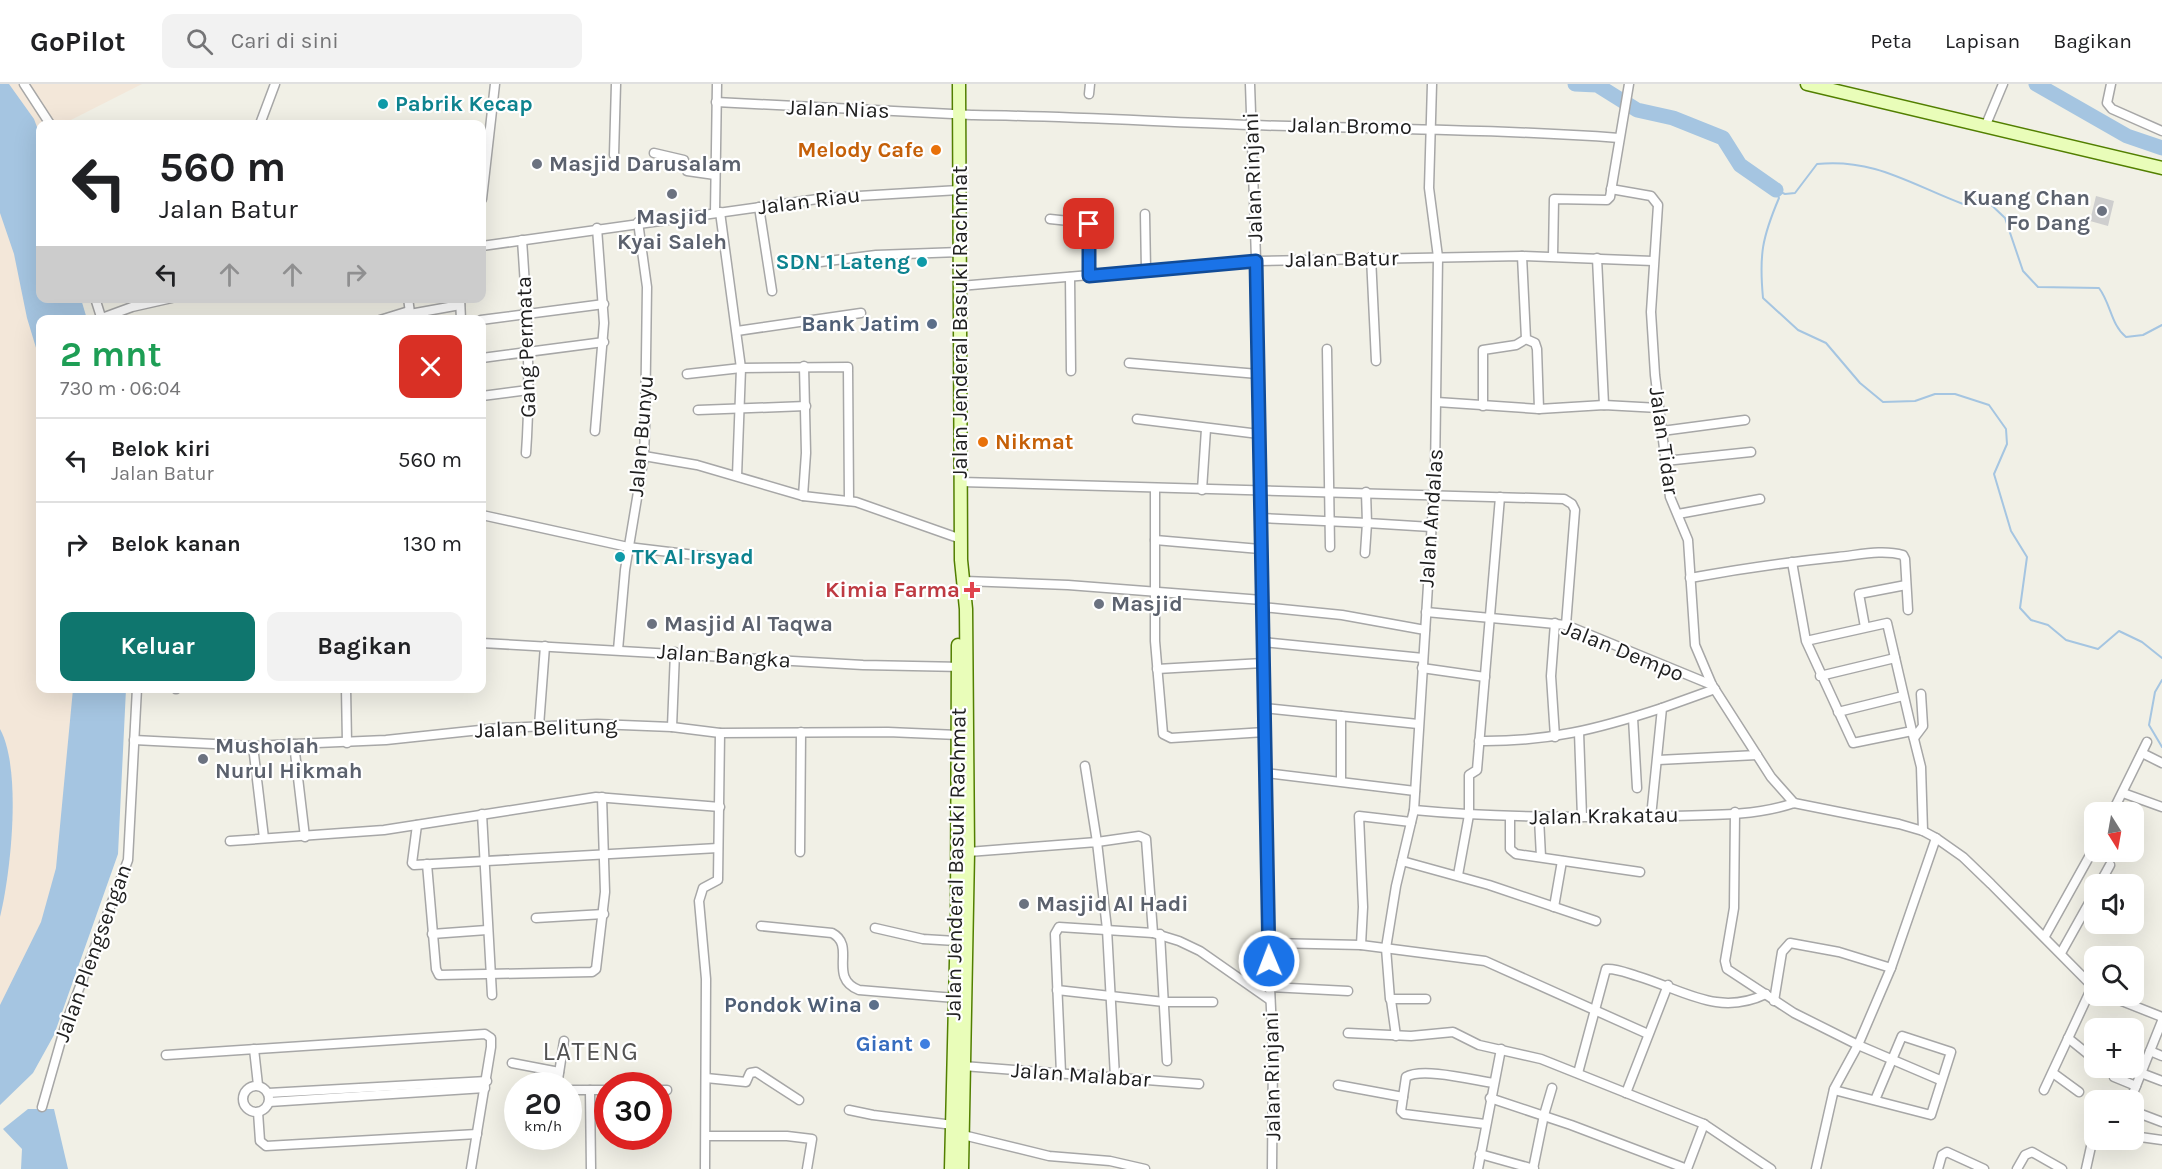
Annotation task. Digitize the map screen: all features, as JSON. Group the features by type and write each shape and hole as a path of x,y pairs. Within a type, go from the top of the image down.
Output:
{"main road":[{"name":"Jalan Jenderal Basuki Rachmat","path":"959,84 961,539 965,581 958,735 956,941 960,957 963,1066 962,1169"},
{"path":"1807,84 2162,168"},
{"name":"Jalan Jenderal Basuki Rachmat","path":"951,1169 955,998 968,852 958,576 962,560"}],"street":[{"path":"24,84 47,120"},
{"path":"262,120 275,84"},
{"path":"486,164 495,84"},
{"path":"614,155 616,84"},
{"path":"717,84 715,175 717,213 741,369 737,476"},
{"path":"1089,94 1090,84"},
{"name":"Jalan Rinjani","path":"1250,84 1256,261 1268,943 1274,1072 1272,1169"},
{"name":"Jalan Andalas","path":"1396,1036 1386,948 1401,861 1414,810 1434,494 1438,257 1430,188 1429,128 1432,84"},
{"path":"1552,256 1554,198 1607,200 1611,189 1629,84"},
{"path":"1985,127 2003,84"},
{"path":"2111,84 2107,103 2112,109 2162,131"},
{"name":"Jalan Nias","path":"716,102 959,114"},
{"name":"Jalan Bromo","path":"959,114 1079,116 1252,125 1429,128 1619,138"},
{"path":"654,153 685,161 687,171 715,175"},
{"name":"Jalan Tidar","path":"1611,189 1651,196 1658,202 1651,312 1659,408 1670,497 1688,540 1695,645 1714,687 1757,755 1794,802"},
{"name":"Jalan Riau","path":"486,245 638,222 859,194 959,190"},
{"path":"759,207 772,291"},
{"path":"1145,214 1146,270"},
{"path":"1050,219 1088,223 1089,276"},
{"name":"Jalan Bunyu","path":"618,650 628,547 644,456 646,287 638,222"},
{"path":"595,431 604,342 604,304 597,228"},
{"name":"Gang Permata","path":"522,240 528,390 526,453"},
{"path":"796,265 876,255 960,252"},
{"path":"1522,256 1526,339"},
{"name":"Jalan Batur","path":"960,286 1256,261 1552,256 1653,261"},
{"path":"1371,258 1376,361"},
{"path":"1597,258 1604,405"},
{"path":"1070,278 1071,371"},
{"path":"112,315 150,303"},
{"path":"410,315 456,303"},
{"path":"486,319 604,304"},
{"path":"736,331 861,313"},
{"path":"1483,406 1483,350 1516,345 1526,339"},
{"path":"1526,339 1534,343 1537,349 1539,409"},
{"path":"486,357 604,342"},
{"path":"1328,349 1330,547"},
{"path":"1130,363 1258,374"},
{"path":"803,496 806,406 804,366"},
{"path":"687,374 804,366 848,367 849,501"},
{"path":"486,395 528,390"},
{"path":"1437,402 1539,409 1604,405 1659,408"},
{"path":"698,410 806,406"},
{"path":"1137,419 1259,434"},
{"path":"1662,431 1745,420"},
{"path":"1202,490 1206,429"},
{"path":"1665,461 1751,452"},
{"path":"644,456 687,462 803,496 849,501 961,539"},
{"path":"961,482 1260,492 1328,491 1554,498 1572,504 1575,527 1566,625"},
{"path":"1155,488 1156,669 1165,737 1265,732"},
{"path":"1365,553 1366,492"},
{"path":"1458,875 1469,815 1469,775 1477,770 1500,497"},
{"path":"1678,514 1760,499"},
{"path":"486,516 628,547 711,557"},
{"path":"1260,518 1431,527"},
{"path":"1155,540 1260,549"},
{"path":"1690,578 1792,562 1874,553 1898,553 1905,557 1908,610"},
{"path":"1792,562 1806,641 1820,676 1855,744 1913,735 1923,726 1921,694"},
{"path":"965,581 1068,585 1262,604 1425,630"},
{"path":"1865,627 1859,594 1906,585"},
{"name":"Jalan Dempo","path":"1426,612 1566,625 1714,687"},
{"path":"1806,641 1883,622 1888,624 1921,767 1923,831"},
{"path":"1555,623 1551,676 1555,737"},
{"path":"1263,642 1423,658"},
{"name":"Jalan Bangka","path":"486,643 675,652 863,665 962,667"},
{"path":"539,726 545,646"},
{"path":"672,727 675,652"},
{"path":"1820,676 1895,658"},
{"path":"1156,669 1263,663"},
{"path":"1422,668 1485,677"},
{"path":"1479,741 1521,742 1579,732 1662,708 1714,687"},
{"name":"Jalan Plengsengan","path":"42,1107 66,1023 128,860 137,693"},
{"path":"346,693 347,742"},
{"path":"1838,712 1903,696"},
{"path":"1264,708 1418,724"},
{"path":"1652,816 1662,708"},
{"path":"1341,716 1341,781"},
{"path":"1633,717 1637,788"},
{"name":"Jalan Belitung","path":"134,740 253,746 347,742 539,726 597,724 672,727 720,733 888,732 958,735"},
{"path":"800,852 801,732"},
{"path":"1579,732 1582,817"},
{"path":"705,1169 707,1136 706,979 699,902 703,888 718,881 720,733"},
{"path":"2118,802 2147,742"},
{"path":"294,744 306,837"},
{"path":"253,746 264,838"},
{"path":"2142,753 2162,763"},
{"path":"1658,760 1757,755"},
{"path":"1085,766 1107,929 1114,1077"},
{"path":"1266,773 1415,791"},
{"path":"2123,793 2162,807"},
{"path":"230,841 306,837 417,825 602,797 720,807"},
{"path":"427,864 432,934 438,974 595,971 604,914 605,854 602,797"},
{"path":"1794,802 1923,831 1936,838 1963,857 2045,936 2084,978"},
{"name":"Jalan Krakatau","path":"1414,810 1539,818 1652,816 1760,812 1794,802"},
{"path":"1735,812 1734,908 1725,966 1730,972 1767,994 1774,1001 1858,1046 1940,1080"},
{"path":"482,814 492,995"},
{"path":"1361,945 1363,907 1359,816 1412,822"},
{"path":"1510,817 1510,849 1516,854 1640,872"},
{"path":"1539,818 1541,858"},
{"path":"417,825 412,863 485,862 718,848"},
{"path":"968,852 1097,842 1139,836 1146,839 1164,1002 1167,1061"},
{"path":"1816,1169 1834,1090 1840,1074 1858,1046 1891,968 1936,838"},
{"path":"1401,861 1458,875 1596,921"},
{"path":"1554,907 1562,861"},
{"path":"2045,936 2086,862"},
{"path":"2105,874 2110,865"},
{"path":"2061,953 2084,912"},
{"path":"536,918 604,914"},
{"path":"761,926 832,933 839,937 842,941 843,973 846,981 859,990 955,998"},
{"path":"1061,1073 1055,934 1057,929 1062,927 1156,934 1200,951 1270,1000"},
{"path":"875,928 923,939 956,941"},
{"path":"432,934 487,930"},
{"path":"1268,943 1361,945 1485,960 1648,1034"},
{"path":"1774,1001 1782,952 1790,943 1839,952 1891,968"},
{"path":"1578,1073 1606,969 1668,985 1691,996 1721,1004 1751,1001 1767,994"},
{"path":"1626,1093 1668,985"},
{"path":"1270,987 1348,991"},
{"path":"1057,990 1164,1002 1213,1002"},
{"path":"1391,1000 1426,999"},
{"path":"2044,1090 2084,1006"},
{"path":"2134,1006 2162,1017"},
{"path":"2144,1066 2162,1021"},
{"path":"1348,1033 1396,1036 1453,1032 1479,1045 1501,1049 1578,1073 1704,1124 1771,1169"},
{"path":"166,1055 489,1035 492,1042 471,1169"},
{"path":"1834,1090 1931,1115 1940,1080 1951,1052 1902,1036 1875,1100"},
{"path":"2068,1038 2084,1051"},
{"path":"512,1063 558,1072 564,1041"},
{"path":"254,1049 258,1085 268,1097"},
{"path":"1478,1169 1501,1049"},
{"path":"2150,1051 2162,1056"},
{"name":"Jalan Malabar","path":"963,1066 1199,1084"},
{"path":"706,1078 746,1082 750,1073 756,1072 799,1100"},
{"path":"1485,1124 1402,1114 1406,1077 1410,1074 1431,1074 1493,1083"},
{"path":"2053,1074 2079,1092"},
{"path":"2144,1074 2162,1081"},
{"path":"2116,1078 2136,1086"},
{"path":"2134,1090 2139,1078"},
{"path":"268,1097 486,1084"},
{"path":"258,1085 249,1087 243,1099 246,1107 258,1112"},
{"path":"1338,1085 1403,1097"},
{"path":"1480,1154 1533,1169 1552,1088"},
{"path":"582,1090 594,1090"},
{"path":"590,1090 591,1169"},
{"path":"258,1112 265,1108 268,1097"},
{"path":"1490,1098 1544,1115 1687,1169 1704,1124"},
{"path":"849,1110 881,1117 953,1125"},
{"path":"258,1112 260,1141 264,1145 477,1134"},
{"path":"2144,1115 2162,1122"},
{"path":"963,1135 1049,1156 1145,1169"},
{"path":"707,1136 787,1136 812,1139 807,1169"},
{"path":"2144,1138 2162,1140"},
{"path":"2086,1169 2090,1150"},
{"path":"1938,1169 1942,1155 1947,1152 1984,1169"},
{"path":"2017,1169 2025,1155 2032,1152 2062,1169"}],"shaded area":[{"path":"0,84 142,84 71,120 36,120 36,303 40,303 40,315 36,315 36,693 105,693 19,1006 0,1043"},
{"name":"Kuang Chan Fo Dang","path":"2096,196 2114,201 2108,226 2090,221"}],"water":[{"path":"0,84 9,84 36,124 36,303 82,303 86,315 36,315 36,348 27,318 14,254 0,213"},
{"path":"73,693 126,693 118,854 54,1035 33,1073 0,1105 0,1005 41,922 56,868"},
{"path":"0,729 7,747 13,794 11,848 0,917"},
{"path":"28,1109 54,1109 68,1169 21,1169 22,1149 3,1129"}],"waterway":[{"path":"1575,84 1597,85 1637,110 1673,118 1723,138 1740,165 1776,190"},
{"path":"2036,84 2127,136 2162,148"},
{"path":"1776,190 1785,194 1795,193 1817,164 1838,163 1875,169 1963,204 1984,198 2005,218 2023,271 2038,287 2099,288 2117,327 2126,337 2143,335 2162,325"},
{"path":"1776,190 1779,198 1763,247 1761,270 1763,298 1798,330 1826,343 1860,383 1883,402 1915,401 1935,394 1955,394 1989,405 2006,429 2007,444 1994,474 2011,531 2027,557 2020,608 2031,620 2048,625 2066,640 2098,649 2119,631 2142,642 2162,658"},
{"path":"2162,680 2155,692 2149,725 2162,747"}],"place":[{"name":"Pabrik Kecap","path":"383,104"},
{"name":"Melody Cafe","path":"936,150"},
{"name":"Masjid Darusalam","path":"537,164"},
{"name":"Masjid Kyai Saleh","path":"672,194"},
{"name":"Kuang Chan Fo Dang","path":"2102,211"},
{"name":"SDN 1 Lateng","path":"922,262"},
{"name":"Bank Jatim","path":"932,324"},
{"name":"Nikmat","path":"983,442"},
{"name":"TK Al Irsyad","path":"620,557"},
{"name":"Kimia Farma","path":"972,590"},
{"name":"Masjid","path":"1099,604"},
{"name":"Masjid Al Taqwa","path":"652,624"},
{"name":"Musholah Nurul Hikmah","path":"203,759"},
{"name":"Masjid Al Hadi","path":"1024,904"},
{"name":"Pondok Wina","path":"874,1005"},
{"name":"Giant","path":"925,1044"}],"district":[{"name":"LATENG","path":"591,1051"}],"route":[{"path":"1089,224 1089,276 1256,261 1269,961"}]}
